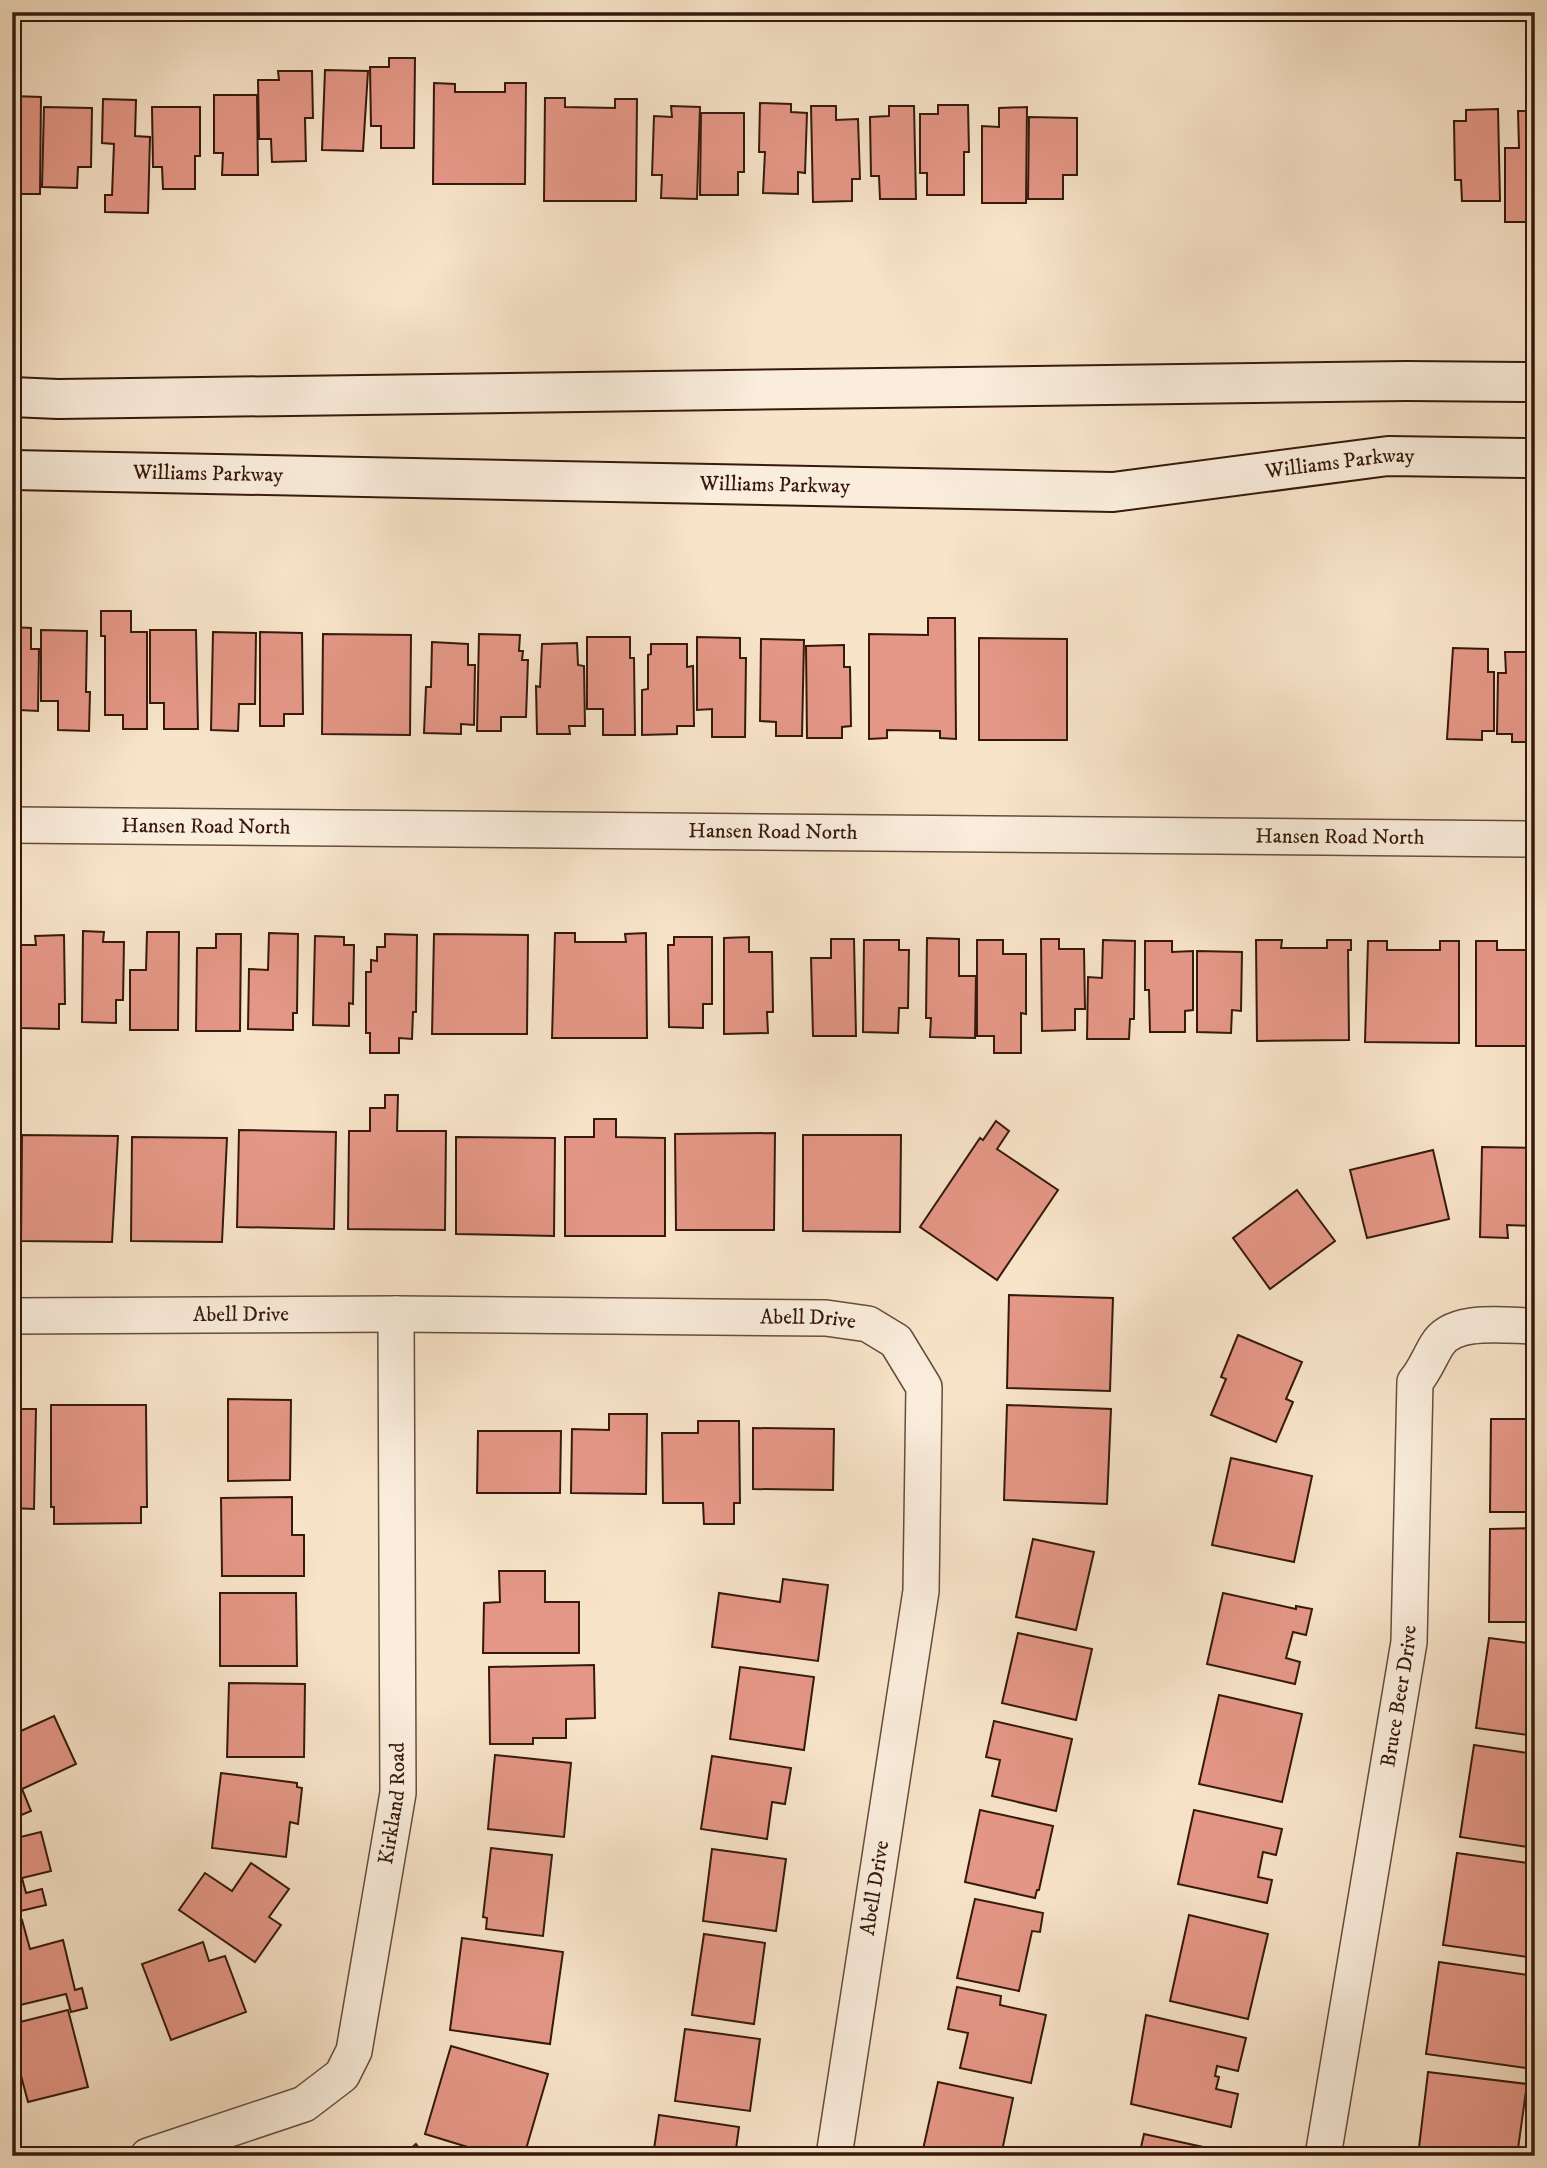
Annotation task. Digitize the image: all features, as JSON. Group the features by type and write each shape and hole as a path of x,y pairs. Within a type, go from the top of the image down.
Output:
{"main road":[{"path":"12,397 58,399 1406,381 1535,382"},
{"name":"Williams Parkway","path":"12,470 1113,492 1388,456 1535,458"}],"street":[{"name":"Hansen Road North","path":"12,825 1535,839"},
{"name":"Abell Drive","path":"12,1316 396,1314 826,1318 868,1324 896,1340 924,1387 921,1591 834,2156"},
{"name":"Kirkland Road","path":"148,2156 304,2104 342,2075 354,2051 398,1793 396,1314"},
{"name":"Bruce Beer Drive","path":"1323,2156 1409,1642 1415,1382 1430,1363 1437,1343 1456,1328 1535,1326"}],"building":[{"path":"389,58 415,58 414,148 381,148 381,126 371,126 370,67 389,67"},
{"path":"325,70 368,71 363,151 322,150"},
{"path":"278,71 312,71 313,118 305,118 306,161 272,162 271,139 259,139 258,80 279,80"},
{"path":"434,83 455,84 455,92 505,92 505,83 526,83 525,184 433,184"},
{"path":"214,95 257,95 258,175 222,175 223,153 214,153"},
{"path":"13,96 41,97 40,194 12,194"},
{"path":"545,98 565,98 565,107 615,108 615,99 637,99 636,201 544,201"},
{"path":"103,99 136,100 135,136 150,137 148,213 105,212 105,195 112,195 114,144 102,143"},
{"path":"760,103 791,104 791,112 807,113 805,173 798,172 798,194 763,193 765,152 759,152"},
{"path":"938,105 968,105 969,152 964,152 964,195 927,195 927,173 920,173 920,114 938,114"},
{"path":"671,106 700,107 697,199 661,198 662,175 652,175 654,116 672,117"},
{"path":"811,106 836,106 836,120 858,119 860,179 852,179 852,201 813,202"},
{"path":"889,106 914,106 916,199 880,199 879,176 871,176 870,117 889,116"},
{"path":"44,107 92,108 91,167 78,167 77,188 42,187"},
{"path":"152,107 200,107 200,156 195,156 195,189 163,189 162,167 153,167"},
{"path":"1027,107 1026,203 982,203 982,126 999,127 999,108"},
{"path":"1498,109 1500,201 1462,201 1461,180 1455,180 1454,121 1466,121 1466,110"},
{"path":"1518,111 1535,111 1535,207 1531,207 1531,222 1505,222 1505,148 1519,148"},
{"path":"701,113 744,113 744,172 738,172 738,195 700,195"},
{"path":"1029,117 1077,118 1077,175 1063,175 1063,199 1028,199"},
{"path":"101,611 131,611 131,632 147,632 147,729 123,729 123,715 105,715 105,636 101,636"},
{"path":"928,618 955,618 956,739 940,738 940,731 887,730 887,738 869,739 869,634 928,635"},
{"path":"12,627 31,628 31,649 39,649 38,711 19,710 19,720 12,720"},
{"path":"41,630 87,631 86,692 90,692 89,731 58,730 58,701 41,701"},
{"path":"150,630 196,630 198,729 164,729 164,703 150,703"},
{"path":"213,632 256,633 255,704 239,704 238,731 211,730"},
{"path":"260,632 302,633 303,714 284,714 284,726 260,726"},
{"path":"323,634 411,635 410,735 322,734"},
{"path":"479,634 520,635 519,651 523,651 522,660 528,660 526,717 501,717 501,731 477,731"},
{"path":"587,637 630,637 630,658 634,658 635,735 603,735 603,709 587,709"},
{"path":"697,637 740,638 740,658 746,658 745,737 712,737 712,709 697,710"},
{"path":"979,638 1067,639 1067,740 979,740"},
{"path":"761,639 804,640 802,736 776,736 776,722 760,721"},
{"path":"432,642 468,644 468,665 475,665 474,725 461,724 461,734 424,733 426,687 431,687"},
{"path":"577,643 578,665 584,666 585,726 569,726 570,734 537,734 536,686 540,687 542,644"},
{"path":"651,644 687,644 687,667 693,666 694,726 677,726 677,734 642,735 642,690 648,689 648,655 651,654"},
{"path":"844,645 844,667 850,667 851,726 842,727 842,738 807,738 806,646"},
{"path":"1453,648 1488,649 1488,672 1494,672 1494,731 1482,731 1482,740 1447,739"},
{"path":"1505,652 1535,652 1535,742 1512,742 1512,734 1497,734 1498,673 1506,673"},
{"path":"83,931 104,932 103,942 124,942 123,1000 116,1000 116,1023 82,1022"},
{"path":"147,932 179,932 178,1030 130,1030 130,970 146,970"},
{"path":"269,933 298,934 297,1013 293,1013 293,1030 248,1029 249,969 268,970"},
{"path":"555,933 575,933 575,942 626,942 625,934 646,933 647,1038 552,1038"},
{"path":"216,934 241,934 240,1031 196,1031 197,948 216,948"},
{"path":"385,934 417,935 416,1012 413,1012 412,1039 399,1038 399,1053 370,1053 370,1033 366,1033 366,972 371,972 371,960 377,961 377,947 385,947"},
{"path":"434,934 528,935 527,1034 432,1034"},
{"path":"64,935 65,1004 59,1004 59,1029 21,1028 20,1005 14,1005 13,945 36,945 35,936"},
{"path":"315,936 344,937 344,945 354,945 353,1004 349,1003 349,1026 313,1025"},
{"path":"674,937 712,937 712,1004 703,1004 703,1028 669,1027 668,945 674,945"},
{"path":"749,937 749,952 772,952 773,1012 767,1012 768,1033 724,1034 724,938"},
{"path":"927,938 959,939 959,976 976,976 975,1038 930,1037 931,1018 926,1018"},
{"path":"831,939 854,939 856,1036 813,1036 811,958 831,958"},
{"path":"1041,939 1059,939 1059,949 1084,949 1085,1009 1075,1009 1075,1030 1042,1031"},
{"path":"864,940 899,940 899,950 909,950 908,1008 899,1008 898,1033 863,1032"},
{"path":"977,940 1003,940 1003,954 1026,954 1026,1014 1021,1013 1021,1053 994,1053 994,1036 977,1036"},
{"path":"1103,940 1135,941 1134,1019 1130,1019 1129,1039 1087,1039 1088,977 1102,978"},
{"path":"1256,940 1282,940 1281,948 1327,948 1327,940 1351,940 1351,950 1348,950 1349,1040 1257,1041"},
{"path":"1145,941 1172,941 1172,952 1193,951 1193,1010 1185,1011 1185,1032 1150,1032 1149,990 1145,990"},
{"path":"1368,941 1387,941 1387,950 1440,950 1440,941 1459,941 1459,1043 1365,1042"},
{"path":"1476,941 1497,941 1497,950 1535,950 1535,1046 1476,1046"},
{"path":"1197,951 1242,952 1241,1011 1232,1010 1231,1033 1197,1032"},
{"path":"385,1095 398,1095 397,1131 446,1131 445,1230 348,1229 349,1131 370,1131 370,1108 385,1108"},
{"path":"594,1119 616,1119 616,1137 665,1138 665,1236 565,1236 565,1137 594,1137"},
{"path":"996,1121 1009,1131 997,1149 1058,1190 997,1280 920,1227 980,1138 983,1140"},
{"path":"239,1130 336,1132 334,1229 237,1227"},
{"path":"775,1133 774,1230 676,1230 675,1134"},
{"path":"22,1135 118,1136 112,1242 21,1241"},
{"path":"803,1135 901,1135 900,1232 803,1231"},
{"path":"132,1137 227,1138 222,1242 131,1241"},
{"path":"456,1137 555,1138 554,1236 456,1234"},
{"path":"1482,1147 1535,1148 1535,1238 1533,1226 1507,1225 1508,1238 1480,1237"},
{"path":"1433,1150 1449,1219 1367,1238 1350,1170"},
{"path":"1297,1190 1335,1241 1270,1289 1233,1238"},
{"path":"1009,1295 1113,1298 1110,1391 1007,1388"},
{"path":"1238,1335 1302,1362 1286,1399 1293,1402 1276,1442 1211,1415 1226,1379 1221,1377"},
{"path":"228,1399 291,1400 290,1480 228,1481"},
{"path":"51,1405 146,1405 147,1507 141,1507 141,1523 54,1524 54,1507 51,1507"},
{"path":"1007,1405 1111,1409 1107,1504 1004,1500"},
{"path":"12,1409 36,1409 34,1509 12,1508"},
{"path":"609,1414 647,1414 646,1494 571,1493 572,1429 609,1430"},
{"path":"1491,1419 1535,1419 1535,1512 1490,1512"},
{"path":"698,1421 739,1421 740,1503 734,1503 734,1524 704,1524 703,1503 663,1503 662,1433 698,1433"},
{"path":"753,1428 834,1429 833,1490 753,1489"},
{"path":"478,1431 561,1431 560,1493 477,1493"},
{"path":"1231,1458 1312,1476 1294,1562 1212,1545"},
{"path":"292,1497 292,1535 304,1535 304,1576 222,1576 221,1498"},
{"path":"1535,1528 1535,1622 1489,1622 1490,1529"},
{"path":"1033,1539 1094,1552 1076,1630 1016,1617"},
{"path":"499,1571 545,1571 545,1602 579,1602 579,1653 483,1653 484,1603 500,1602"},
{"path":"783,1579 828,1585 818,1661 712,1647 719,1593 780,1602"},
{"path":"220,1593 296,1593 297,1666 220,1666"},
{"path":"1223,1593 1296,1609 1296,1606 1312,1609 1306,1635 1293,1632 1286,1658 1300,1662 1295,1684 1207,1664"},
{"path":"1018,1633 1092,1649 1076,1720 1002,1703"},
{"path":"1489,1638 1535,1644 1535,1736 1476,1728"},
{"path":"594,1665 595,1718 566,1719 566,1738 533,1738 533,1744 490,1744 489,1667"},
{"path":"740,1667 814,1677 804,1750 730,1739"},
{"path":"229,1683 305,1684 304,1757 227,1757"},
{"path":"1219,1695 1302,1714 1282,1802 1199,1784"},
{"path":"54,1716 76,1764 22,1789 31,1811 12,1819 12,1735"},
{"path":"994,1721 1072,1739 1056,1811 992,1796 1000,1760 986,1757"},
{"path":"1474,1745 1535,1754 1535,1848 1460,1837"},
{"path":"495,1755 571,1763 564,1837 488,1829"},
{"path":"712,1756 791,1768 785,1804 772,1802 767,1839 701,1829"},
{"path":"221,1773 297,1783 297,1787 302,1788 298,1824 290,1822 286,1857 212,1848"},
{"path":"980,1810 1053,1826 1035,1898 965,1882"},
{"path":"1194,1810 1282,1829 1276,1855 1263,1852 1258,1877 1272,1880 1267,1903 1178,1884"},
{"path":"41,1832 51,1871 22,1878 26,1893 42,1889 46,1905 12,1913 12,1839"},
{"path":"491,1848 552,1855 543,1936 486,1929 487,1918 483,1917"},
{"path":"712,1849 786,1859 776,1931 703,1921"},
{"path":"1457,1853 1535,1864 1535,1958 1443,1945"},
{"path":"251,1863 289,1889 269,1917 281,1925 255,1962 179,1910 205,1873 232,1891"},
{"path":"975,1899 1043,1913 1040,1932 1032,1931 1019,1991 957,1978"},
{"path":"1189,1915 1268,1934 1248,2019 1170,2001"},
{"path":"22,1920 30,1949 63,1940 75,1990 82,1988 87,2008 71,2012 66,1994 12,2007 12,1922"},
{"path":"704,1934 765,1943 754,2024 692,2015"},
{"path":"462,1938 563,1952 550,2044 450,2030"},
{"path":"203,1942 209,1961 225,1956 246,2012 171,2040 142,1964"},
{"path":"1439,1962 1535,1976 1535,2009 1526,2068 1426,2054"},
{"path":"957,1987 1001,1996 1000,2005 1046,2015 1031,2083 960,2068 968,2033 948,2029"},
{"path":"68,2010 88,2087 28,2102 12,2042 12,2024"},
{"path":"1146,2015 1246,2038 1238,2071 1217,2066 1215,2076 1219,2077 1216,2089 1238,2094 1231,2127 1131,2104"},
{"path":"685,2029 760,2039 750,2111 675,2101"},
{"path":"451,2046 548,2074 524,2156 497,2156 425,2134"},
{"path":"1428,2072 1527,2084 1517,2156 1418,2156"},
{"path":"938,2082 1013,2098 1001,2156 922,2154"},
{"path":"659,2115 739,2127 735,2156 653,2156"},
{"path":"1144,2134 1235,2154 1139,2156"},
{"path":"416,2144 425,2156 402,2156"}]}
